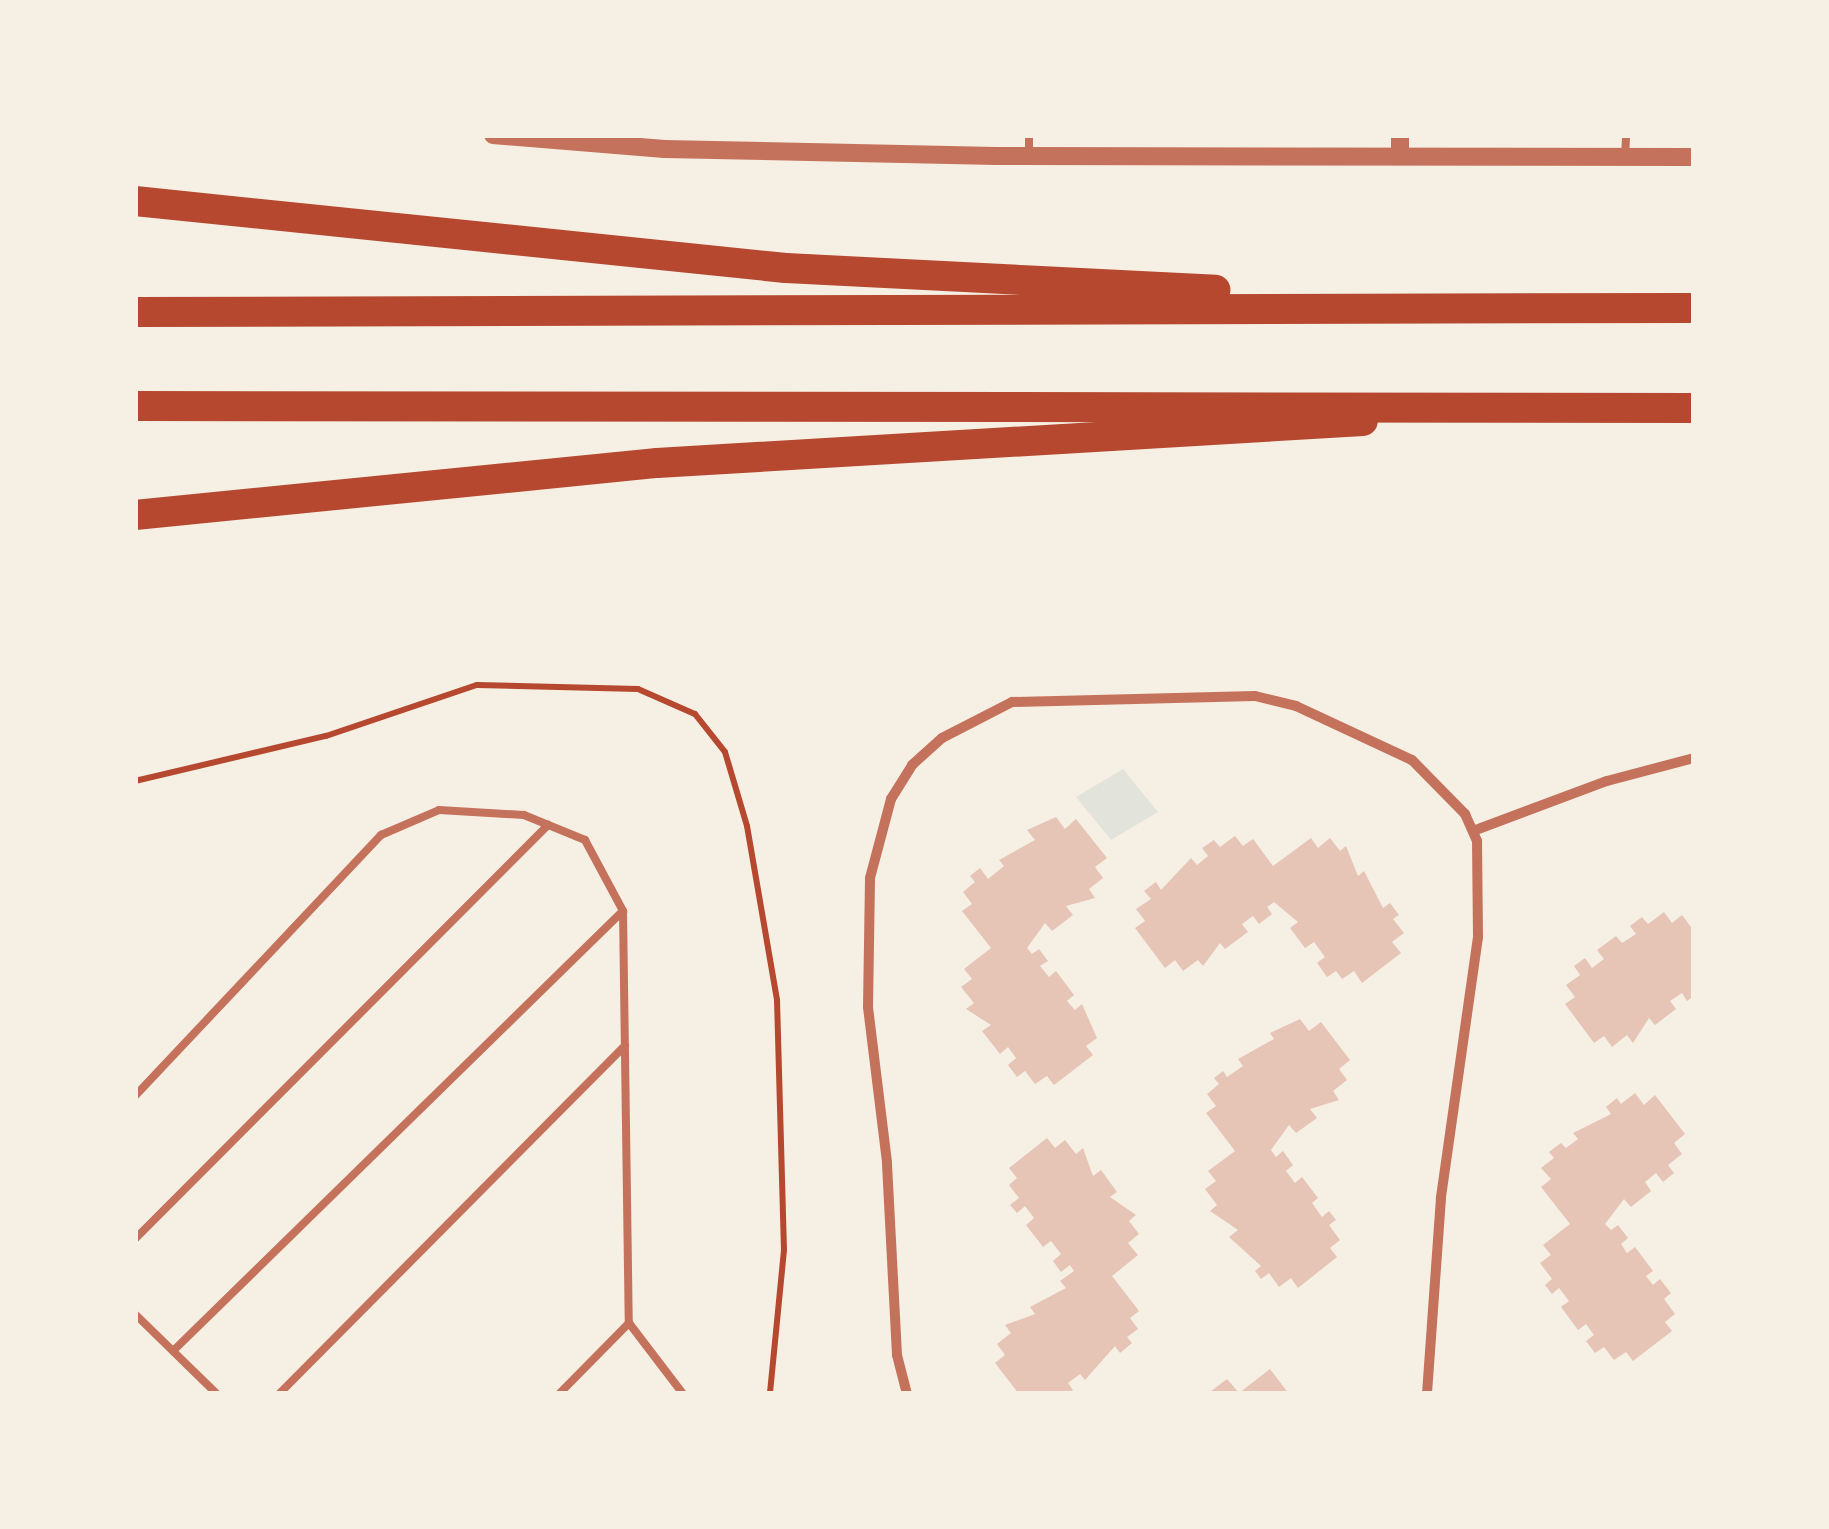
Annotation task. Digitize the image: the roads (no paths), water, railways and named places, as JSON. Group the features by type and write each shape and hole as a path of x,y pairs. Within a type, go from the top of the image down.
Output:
{"highway":[{"path":"135,201 786,268 1622,308"},
{"path":"135,312 1694,308"},
{"path":"135,406 1694,408"},
{"path":"135,515 657,464 1272,432 1495,406"}],"street":[{"path":"494,135 664,149 1029,156 1694,157"},
{"path":"1400,135 1400,156"},
{"path":"908,1394 897,1355 866,920 879,840 892,799 912,766 954,731 1012,702 1256,696 1385,744 1421,768 1466,814 1473,831 1482,870 1478,937 1441,1198 1427,1394"},
{"path":"1473,831 1607,782 1694,758"}],"lane":[{"path":"1028,135 1029,156"},
{"path":"1626,135 1626,157"},
{"path":"135,1096 381,835 439,810 524,815 585,840 623,910 629,1324 683,1394"},
{"path":"135,1239 548,825"},
{"path":"173,1351 623,910"},
{"path":"280,1394 625,1046"},
{"path":"135,1314 217,1394"},
{"path":"559,1394 629,1324"}]}
